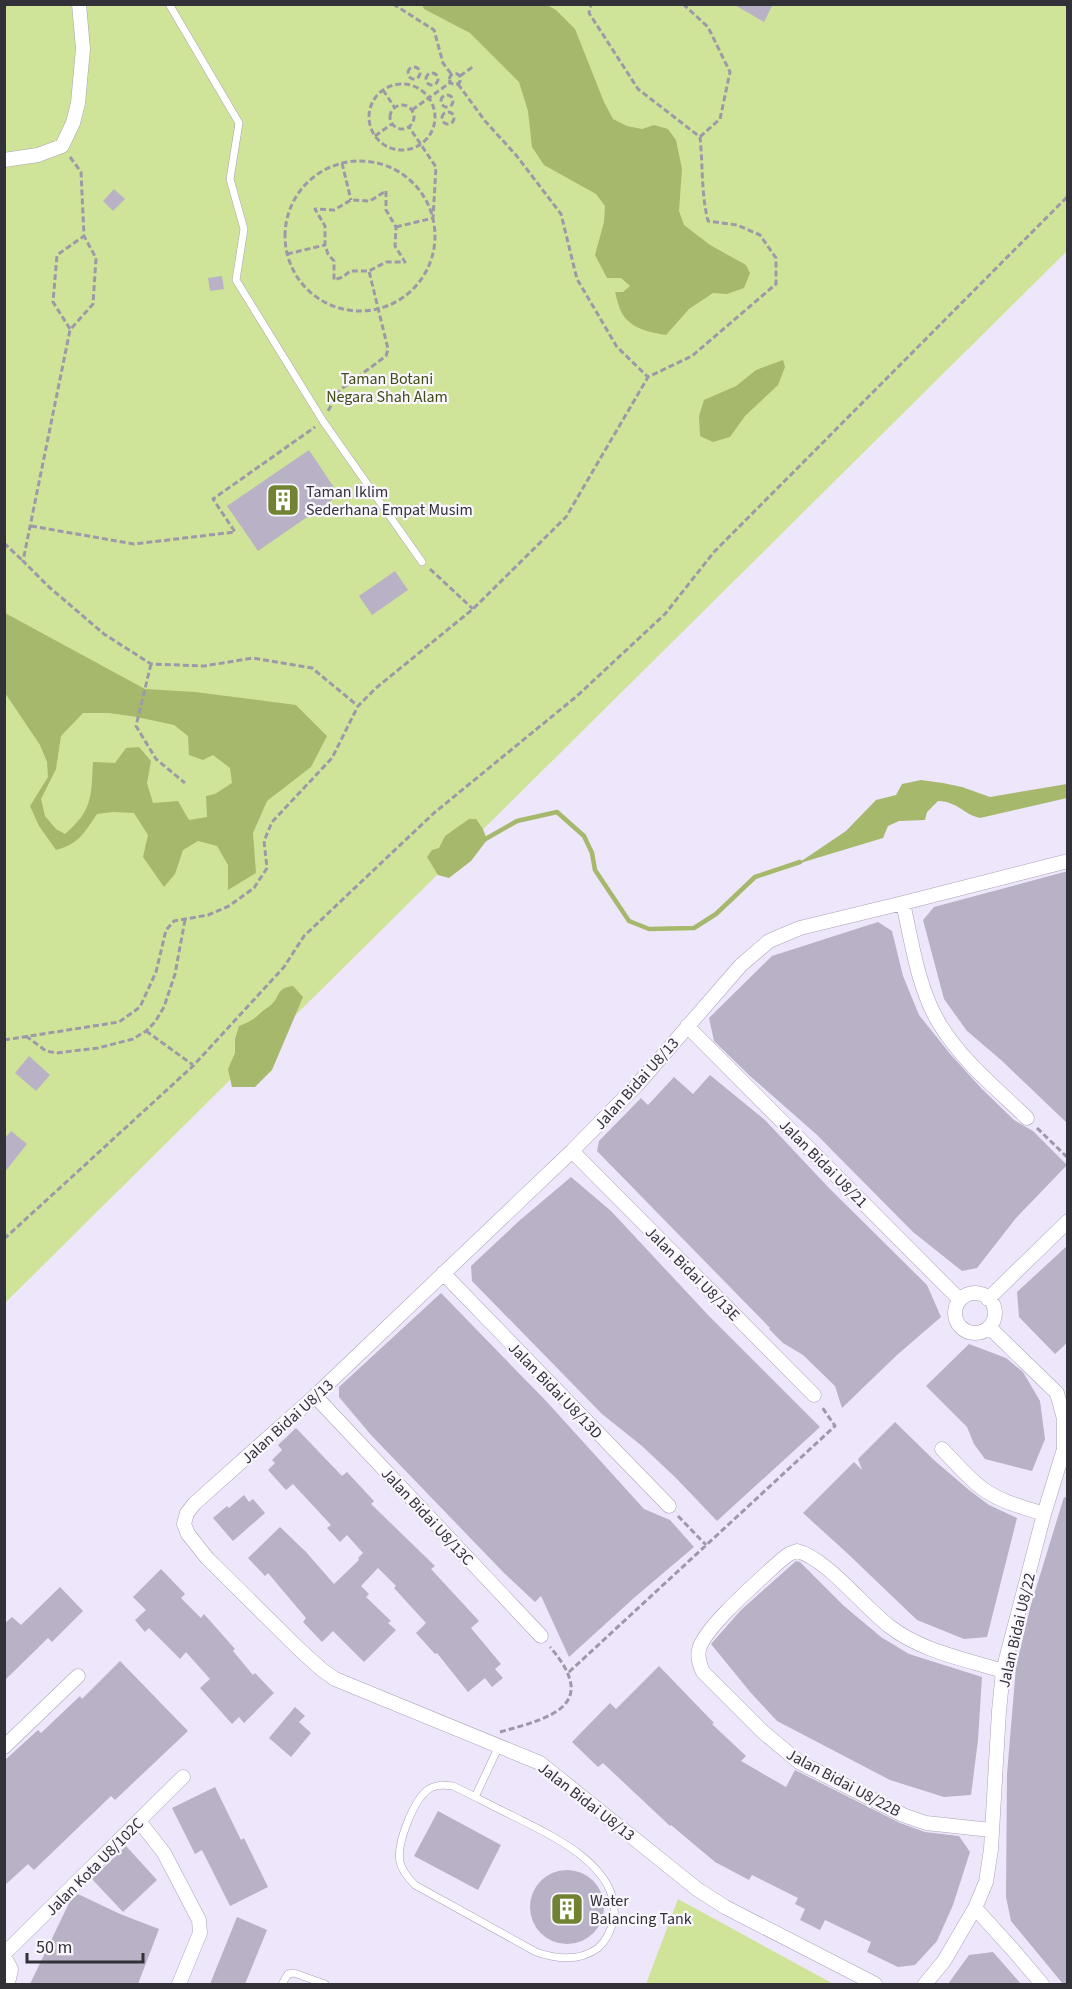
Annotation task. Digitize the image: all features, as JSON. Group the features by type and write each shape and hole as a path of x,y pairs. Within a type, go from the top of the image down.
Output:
{"street":[{"path":"4,160 38,156 62,146 73,123 78,103 84,49 79,4"},
{"name":"Jalan Bidai U8/13","path":"875,1984 724,1907 697,1889 549,1769 523,1754 477,1738 335,1679 299,1649 207,1558 188,1534 184,1524 187,1513 195,1503 315,1396 572,1151 637,1085 749,957 769,941 800,928 1068,861"},
{"path":"903,903 922,981 938,1021 960,1051 1027,1118"},
{"name":"Jalan Bidai U8/21","path":"687,1026 960,1300"},
{"name":"Jalan Bidai U8/13E","path":"572,1151 814,1395"},
{"path":"988,1299 1068,1221"},
{"name":"Jalan Bidai U8/13D","path":"443,1274 669,1506"},
{"path":"971,1294 983,1295 988,1299 994,1310 989,1327 984,1331 972,1333 961,1328 955,1317 960,1300 971,1294"},
{"path":"989,1327 1057,1393 1068,1382"},
{"name":"Jalan Bidai U8/22","path":"925,1984 944,1961 975,1908 986,1882 990,1864 1003,1671 1044,1514 1064,1449 1064,1419 1057,1393"},
{"name":"Jalan Bidai U8/13C","path":"315,1396 541,1636"},
{"path":"942,1449 983,1489 1000,1499 1044,1514"},
{"name":"Jalan Bidai U8/22B","path":"991,1830 926,1823 903,1815 799,1762 763,1732 703,1672 698,1652 707,1632 780,1561 797,1551 816,1559 888,1626 905,1638 926,1648 1003,1671"},
{"path":"4,1747 78,1676"},
{"name":"Jalan Kota U8/102C","path":"4,1955 183,1777"},
{"path":"139,1821 164,1853 199,1920 200,1933 179,1984"},
{"path":"975,1908 1042,1984"},
{"path":"4,1955 11,1969 9,1979 4,1983"}],"lane":[{"path":"169,4 238,123 230,179 244,229 236,280 323,421 422,562"},
{"path":"475,1797 499,1746"},
{"path":"442,1785 453,1786 475,1797 559,1839 596,1870 613,1898 614,1912 612,1929 603,1943 594,1951 566,1959 536,1952 415,1885 405,1875 400,1862 400,1845 405,1827 423,1794 431,1787 442,1785"},
{"path":"282,1984 288,1974 294,1973 325,1984"}],"path":[{"path":"4,1040 119,1022 140,1007 156,972 166,930 174,921 208,915 229,906 254,888 267,868 264,841 272,822 332,758 358,706 375,688 473,609 566,517 648,376 692,356 776,284 776,258 760,234 737,225 708,221 703,199 700,137 638,89 589,13 591,4"},
{"path":"683,4 708,27 730,72 720,119 700,137"},
{"path":"393,5 434,30 443,63 452,75"},
{"path":"458,84 460,76 474,66"},
{"path":"420,76 420,69 417,67 409,70 409,77 412,79 434,73 438,79 436,84"},
{"path":"452,75 460,76"},
{"path":"451,82 452,75"},
{"path":"426,77 427,83 433,86 436,84"},
{"path":"451,82 454,85 458,84"},
{"path":"412,110 451,82"},
{"path":"436,84 443,95 441,101 444,107 448,107"},
{"path":"458,84 485,121 516,156 561,214 577,279 617,347 648,376"},
{"path":"407,85 423,92 429,98 434,123 427,138 420,144 405,150 396,149 381,142 375,136 371,128 369,111 382,90 390,86 407,85"},
{"path":"382,90 395,108"},
{"path":"443,95 450,95 454,100 442,116 443,122 449,125 455,118 451,112 447,112"},
{"path":"404,105 412,110 414,119 409,128 400,129 392,124 390,115 395,108 404,105"},
{"path":"375,136 392,124"},
{"path":"409,128 436,167 433,218 435,240 434,253 424,277 406,296 378,309 357,312 344,310 320,300 300,282 287,254 286,220 296,195 314,176 342,163 363,161 376,163 400,173 420,190 433,218"},
{"path":"23,561 70,330 93,304 96,258 84,236 81,171 62,146"},
{"path":"342,163 351,200"},
{"path":"386,191 386,210 396,227 395,246 405,262 386,262 369,271 350,271 334,280 334,261 328,254 323,235 325,226 315,209 334,210 351,200 370,201 386,191"},
{"path":"4,1239 193,1066 284,967 304,936 434,813 577,696 665,614 714,552 1068,196"},
{"path":"396,227 433,218"},
{"path":"70,330 53,302 57,255 84,236"},
{"path":"287,254 325,244"},
{"path":"31,526 134,544 235,532 213,499 323,421 340,390 386,356 388,349 369,271"},
{"path":"4,543 49,587 104,634 151,664 204,666 253,658 312,668 358,706"},
{"path":"422,562 473,609"},
{"path":"151,664 136,726 156,759 185,783"},
{"path":"26,1036 46,1051 56,1053 98,1048 133,1038 146,1031 164,1007 176,974 185,920"},
{"path":"146,1031 193,1066"},
{"path":"1027,1118 1068,1158"},
{"path":"569,1672 835,1426 814,1395"},
{"path":"669,1506 706,1545"},
{"path":"477,1738 549,1717 567,1702 571,1684 569,1672 541,1636"}],"green space":[{"name":"Taman Botani Negara Shah Alam","path":"5,5 1067,5 1067,251 5,1303"},
{"path":"678,1899 828,1981 833,1984 646,1984"}],"shaded area":[{"path":"545,4 556,10 575,29 613,119 627,126 642,129 654,125 668,129 676,140 682,169 679,211 684,225 710,245 746,265 750,273 744,288 727,294 713,293 689,309 666,335 637,327 622,313 615,292 623,292 630,286 621,278 607,278 595,255 604,222 605,206 596,194 544,165 532,147 528,111 519,82 470,33 424,9 422,5"},
{"path":"783,360 785,367 778,385 745,416 730,437 713,442 700,436 699,416 704,400 736,386 756,370"},
{"path":"5,613 145,689 195,692 296,705 327,736 311,767 267,801 253,833 256,873 228,890 228,865 217,846 198,841 183,850 175,874 164,887 143,857 148,835 134,813 97,814 76,841 56,850 39,826 30,806 48,777 47,762 40,745 5,693","holes":["83,713 109,713 174,725 188,736 189,755 203,760 213,755 230,768 232,783 215,794 206,796 207,817 189,820 178,801 153,803 147,783 151,761 139,747 126,748 115,763 93,762 91,793 86,810 65,834 56,829 45,816 41,799 56,769 61,736"]},
{"path":"921,780 962,787 990,797 1067,784 1067,798 980,818 951,803 938,801 927,812 925,820 899,821 888,826 883,838 797,864 846,831 876,800 896,795 902,784"},
{"path":"469,819 476,819 487,840 471,861 449,878 438,875 427,857 432,850 439,848 445,836"},
{"path":"293,986 303,997 272,1070 255,1087 232,1087 228,1069 235,1053 235,1039 239,1026 253,1020 271,1005 281,990"}],"building":[{"path":"733,4 773,4 764,22"},
{"path":"114,189 125,199 113,211 103,201"},
{"path":"222,276 224,289 210,291 208,278"},
{"name":"Taman Iklim Sederhana Empat Musim","path":"309,450 339,495 258,551 227,506"},
{"path":"395,571 408,590 372,615 359,596"},
{"path":"1068,871 1068,1124 967,1031 944,999 923,920 934,907"},
{"path":"878,922 892,931 903,976 919,1015 982,1089 1014,1120 1033,1131 1067,1165 1016,1218 977,1268 962,1271 913,1232 816,1134 714,1041 709,1018 772,956"},
{"path":"29,1056 50,1075 36,1091 15,1073"},
{"path":"710,1075 765,1120 829,1188 927,1285 941,1317 842,1408 835,1386 803,1355 783,1343 597,1151 599,1141 641,1098 648,1105 674,1077 693,1094"},
{"path":"11,1131 27,1144 4,1173 4,1139"},
{"path":"571,1177 611,1211 709,1316 820,1427 717,1521 642,1446 602,1414 472,1281 471,1266"},
{"path":"1068,1245 1068,1342 1055,1354 1019,1317 1017,1292"},
{"path":"441,1293 547,1402 644,1509 670,1520 694,1547 569,1657 541,1596 535,1602 504,1573 371,1435 339,1397 339,1387"},
{"path":"969,1344 1006,1358 1023,1372 1040,1401 1045,1439 1032,1471 985,1459 974,1444 967,1427 926,1386"},
{"path":"895,1422 969,1490 989,1505 1017,1518 987,1637 964,1639 917,1620 803,1513 854,1462 862,1470 858,1459"},
{"path":"296,1428 342,1476 347,1472 374,1501 371,1504 435,1566 431,1569 479,1621 471,1628 501,1664 495,1669 503,1678 492,1687 485,1678 468,1692 437,1653 435,1654 416,1633 426,1623 378,1568 361,1586 369,1594 366,1597 391,1621 388,1623 396,1630 364,1662 333,1631 322,1642 303,1622 306,1618 268,1573 265,1576 248,1558 280,1527 334,1584 359,1560 358,1558 363,1553 347,1535 340,1542 327,1528 331,1525 293,1484 286,1490 268,1470 275,1463 272,1460 282,1450 278,1445"},
{"path":"244,1495 249,1502 253,1499 265,1513 233,1541 213,1518"},
{"path":"1064,1497 1068,1498 1068,1984 1063,1984 1011,1921 1006,1897 1007,1774 1016,1667 1030,1608"},
{"path":"796,1561 800,1562 844,1606 881,1637 909,1654 982,1677 978,1740 971,1795 944,1797 890,1780 777,1721 711,1644 741,1610"},
{"path":"161,1569 185,1594 181,1598 201,1618 204,1614 235,1649 233,1651 253,1675 255,1673 274,1693 244,1723 239,1717 232,1724 200,1688 210,1679 186,1652 180,1659 149,1628 145,1632 135,1620 146,1610 133,1597"},
{"path":"60,1587 83,1611 52,1642 48,1638 4,1681 4,1624 12,1617 21,1625"},
{"path":"120,1661 188,1731 115,1800 111,1796 34,1870 28,1864 4,1886 4,1761 38,1730 41,1733 80,1696 82,1699"},
{"path":"659,1666 714,1723 712,1724 746,1756 741,1761 786,1787 795,1770 900,1823 925,1832 959,1836 970,1852 953,1905 937,1941 915,1965 898,1967 867,1952 871,1942 825,1920 820,1930 800,1920 805,1909 795,1904 798,1898 752,1875 749,1880 715,1862 670,1826 603,1763 598,1767 572,1742 610,1703 616,1709"},
{"path":"295,1707 305,1716 299,1722 311,1733 291,1757 269,1738"},
{"path":"215,1787 241,1840 244,1838 268,1887 230,1906 202,1850 195,1854 172,1808"},
{"path":"438,1811 501,1845 478,1890 414,1856"},
{"path":"126,1846 157,1880 123,1912 92,1879"},
{"name":"Water Balancing Tank","path":"567,1870 588,1876 598,1886 604,1907 598,1928 588,1938 567,1944 546,1938 536,1928 530,1907 536,1886 546,1876"},
{"path":"78,1894 159,1929 138,1984 30,1984 70,1901"},
{"path":"237,1917 267,1930 245,1984 210,1984"},
{"path":"993,1952 1021,1984 948,1984 969,1955"}],"waterway":[{"path":"482,841 517,821 557,812 584,836 592,853 595,870 629,921 649,929 694,928 716,914 755,877 800,862"}],"place":[{"name":"Taman Iklim Sederhana Empat Musim","path":"283,500"},
{"name":"Water Balancing Tank","path":"567,1909"}]}
